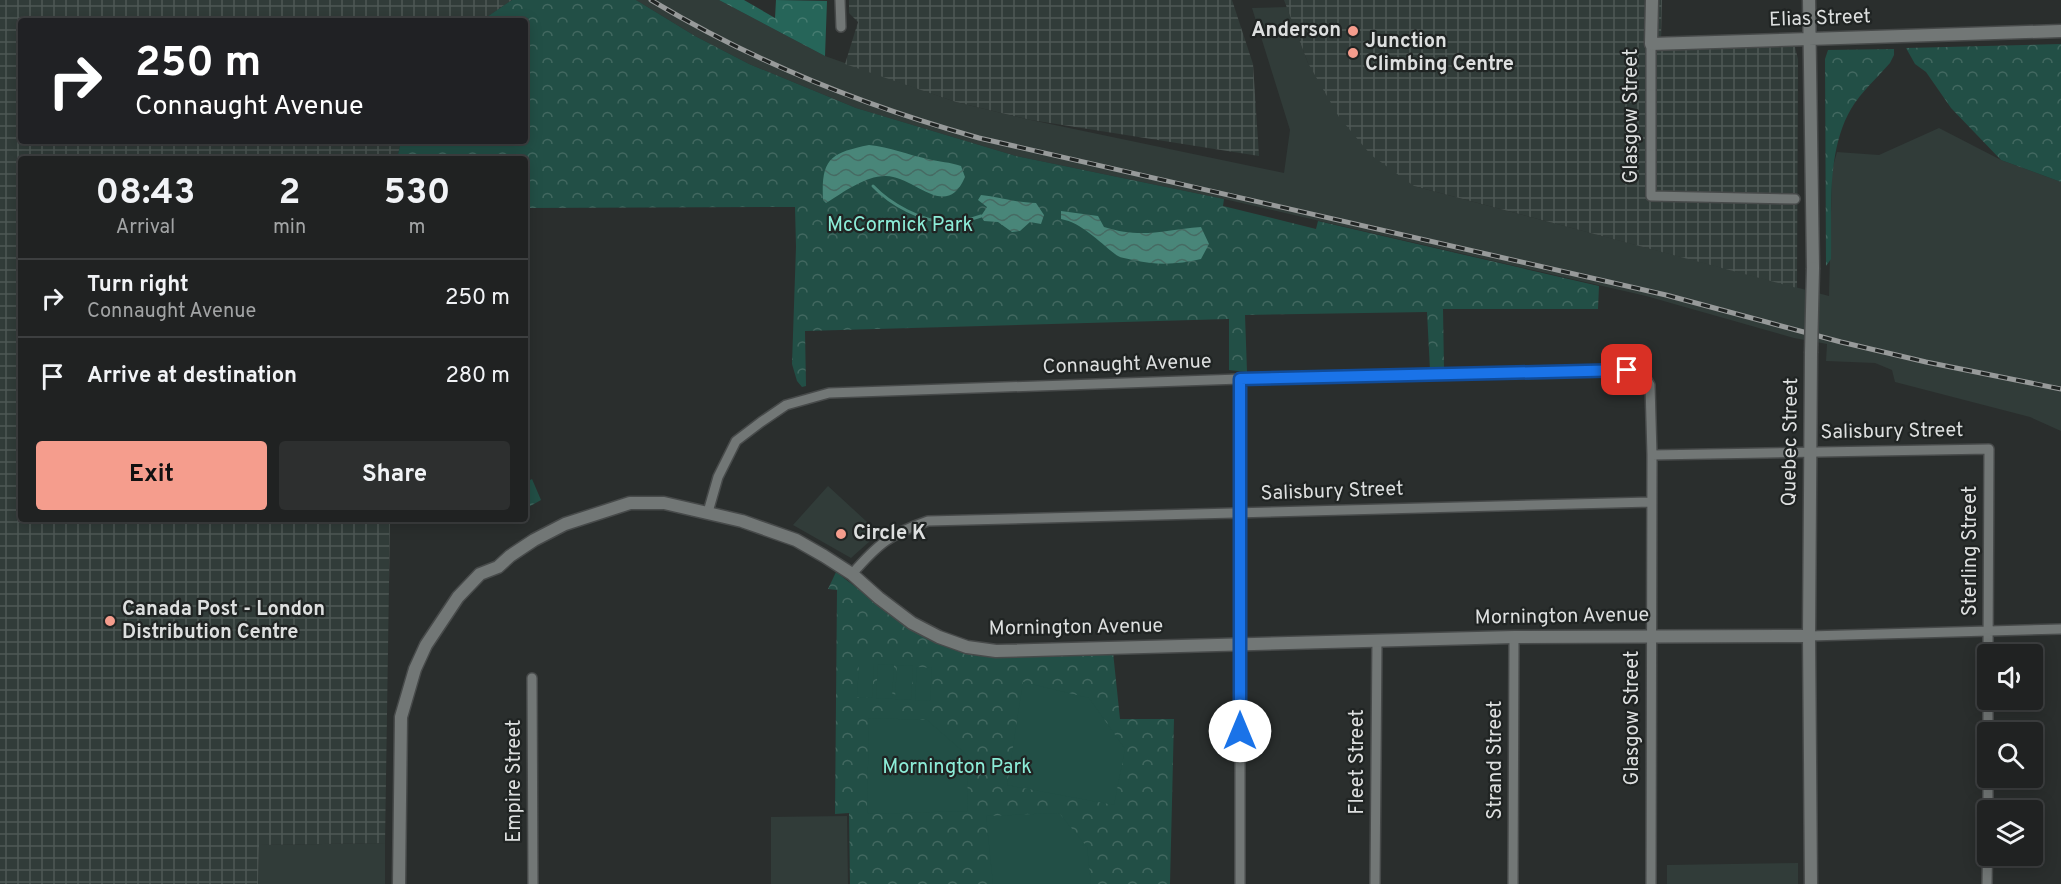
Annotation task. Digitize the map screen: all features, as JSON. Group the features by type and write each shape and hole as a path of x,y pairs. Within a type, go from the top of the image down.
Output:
{"street":[{"path":"840,0 841,27"},
{"name":"Glasgow Street","path":"1652,0 1651,196 1795,199"},
{"name":"Quebec Street","path":"1809,0 1813,268 1809,636 1811,884"},
{"name":"Elias Street","path":"1651,44 2061,32"},
{"name":"Connaught Avenue","path":"708,512 718,477 736,441 786,405 829,393 1240,379 1627,370 1644,375"},
{"name":"Glasgow Street","path":"1644,375 1650,386 1652,455 1651,884"},
{"path":"1240,379 1240,884"},
{"name":"Salisbury Street","path":"1652,455 1989,449"},
{"name":"Sterling Street","path":"1988,644 1989,449"},
{"name":"Salisbury Street","path":"852,574 873,549 889,537 928,521 1651,502"},
{"name":"Mornington Avenue","path":"399,884 401,717 415,669 426,645 458,597 480,574 498,567 534,540 565,524 590,514 630,503 664,503 708,512 796,540 852,574 912,623 939,637 967,647 996,651 1514,637 1809,636 2061,629"},
{"name":"Strand Street","path":"1513,884 1514,637"},
{"name":"Fleet Street","path":"1376,884 1377,640"},
{"name":"Empire Street","path":"532,678 533,884"},
{"path":"1987,866 1987,884"}],"shaded area":[{"path":"0,0 512,0 485,18 18,18 18,144 400,144 398,156 18,156 18,522 390,522 385,843 259,845 258,884 0,884"},
{"path":"636,0 719,0 825,56 956,102 1284,173 1290,130 1252,8 1287,7 1308,63 1414,186 1829,296 1832,170 1837,152 1879,155 1939,128 2001,160 2061,182 2061,431 2030,417 1895,382 1892,370 1875,363 1826,361 1827,344 1794,338 1646,296 1224,199 1016,156 856,108 749,64 695,36"},
{"path":"849,0 1232,0 1253,64 1259,156 1031,120 956,102 845,64 858,22 849,13"},
{"path":"1284,0 1662,0 1661,38 1792,35 1798,59 1797,288 1414,186 1371,155 1339,117 1308,63"},
{"path":"828,486 879,533 851,558 793,525"},
{"path":"847,816 848,884 771,884 771,817"},
{"path":"385,843 385,884 258,884 259,845"},
{"path":"1798,863 1798,884 1667,884 1667,865"}],"green space":[{"name":"McCormick Park","path":"512,0 636,0 695,36 749,64 856,108 1016,156 1224,199 1223,206 1316,229 1318,221 1599,286 1598,309 1443,309 1444,370 1430,370 1427,312 1245,315 1247,372 1229,370 1229,319 805,331 806,386 802,387 797,381 792,364 795,207 528,208 528,156 398,156 400,144 528,144 528,18 485,18"},
{"path":"719,0 744,0 775,18 776,0 827,1 825,56"},
{"path":"2061,44 2061,182 2001,160 1951,108 1926,72 1915,64 1906,48"},
{"path":"1894,49 1890,63 1851,109 1837,144 1832,182 1831,259 1826,266 1825,59 1828,50"},
{"path":"532,479 541,500 528,507 528,481"},
{"name":"Mornington Park","path":"836,572 911,629 931,640 956,649 1113,652 1120,719 1174,719 1170,884 850,884 849,813 835,814 837,590 828,589"},
{"path":"859,664 874,664 872,698 857,697"},
{"path":"878,664 894,665 892,699 876,698"},
{"path":"897,665 913,666 911,700 895,699"},
{"path":"917,667 932,668 930,701 915,700"},
{"path":"1023,682 1089,698 1125,749 1114,805 1007,785"},
{"path":"869,718 927,720 967,755 968,811 867,814"},
{"path":"1059,813 1087,847 1091,884 993,884 986,816"}],"water":[{"path":"869,145 961,166 965,177 957,190 949,196 939,196 896,178 877,177 855,185 826,203 823,200 824,175 831,160 845,151"},
{"path":"981,195 1036,203 1044,215 1041,224 1030,222 1020,231 1012,232 998,222 984,221 981,216 987,207 978,200"},
{"path":"1061,211 1098,216 1104,227 1117,231 1152,233 1201,227 1209,244 1201,259 1192,261 1166,264 1132,260 1117,255 1083,228 1061,219"}],"waterway":[{"path":"873,186 897,205 928,219 952,222 981,216"}],"railway":[{"path":"651,0 730,43 810,80 894,112 979,138 1666,295 1841,342 1926,362 2061,389"}],"place":[{"name":"Anderson","path":"1353,31"},
{"name":"Junction Climbing Centre","path":"1353,53"},
{"name":"Circle K","path":"841,534"},
{"name":"Canada Post - London Distribution Centre","path":"110,621"}],"route":[{"path":"1240,731 1240,379 1627,370"}]}
